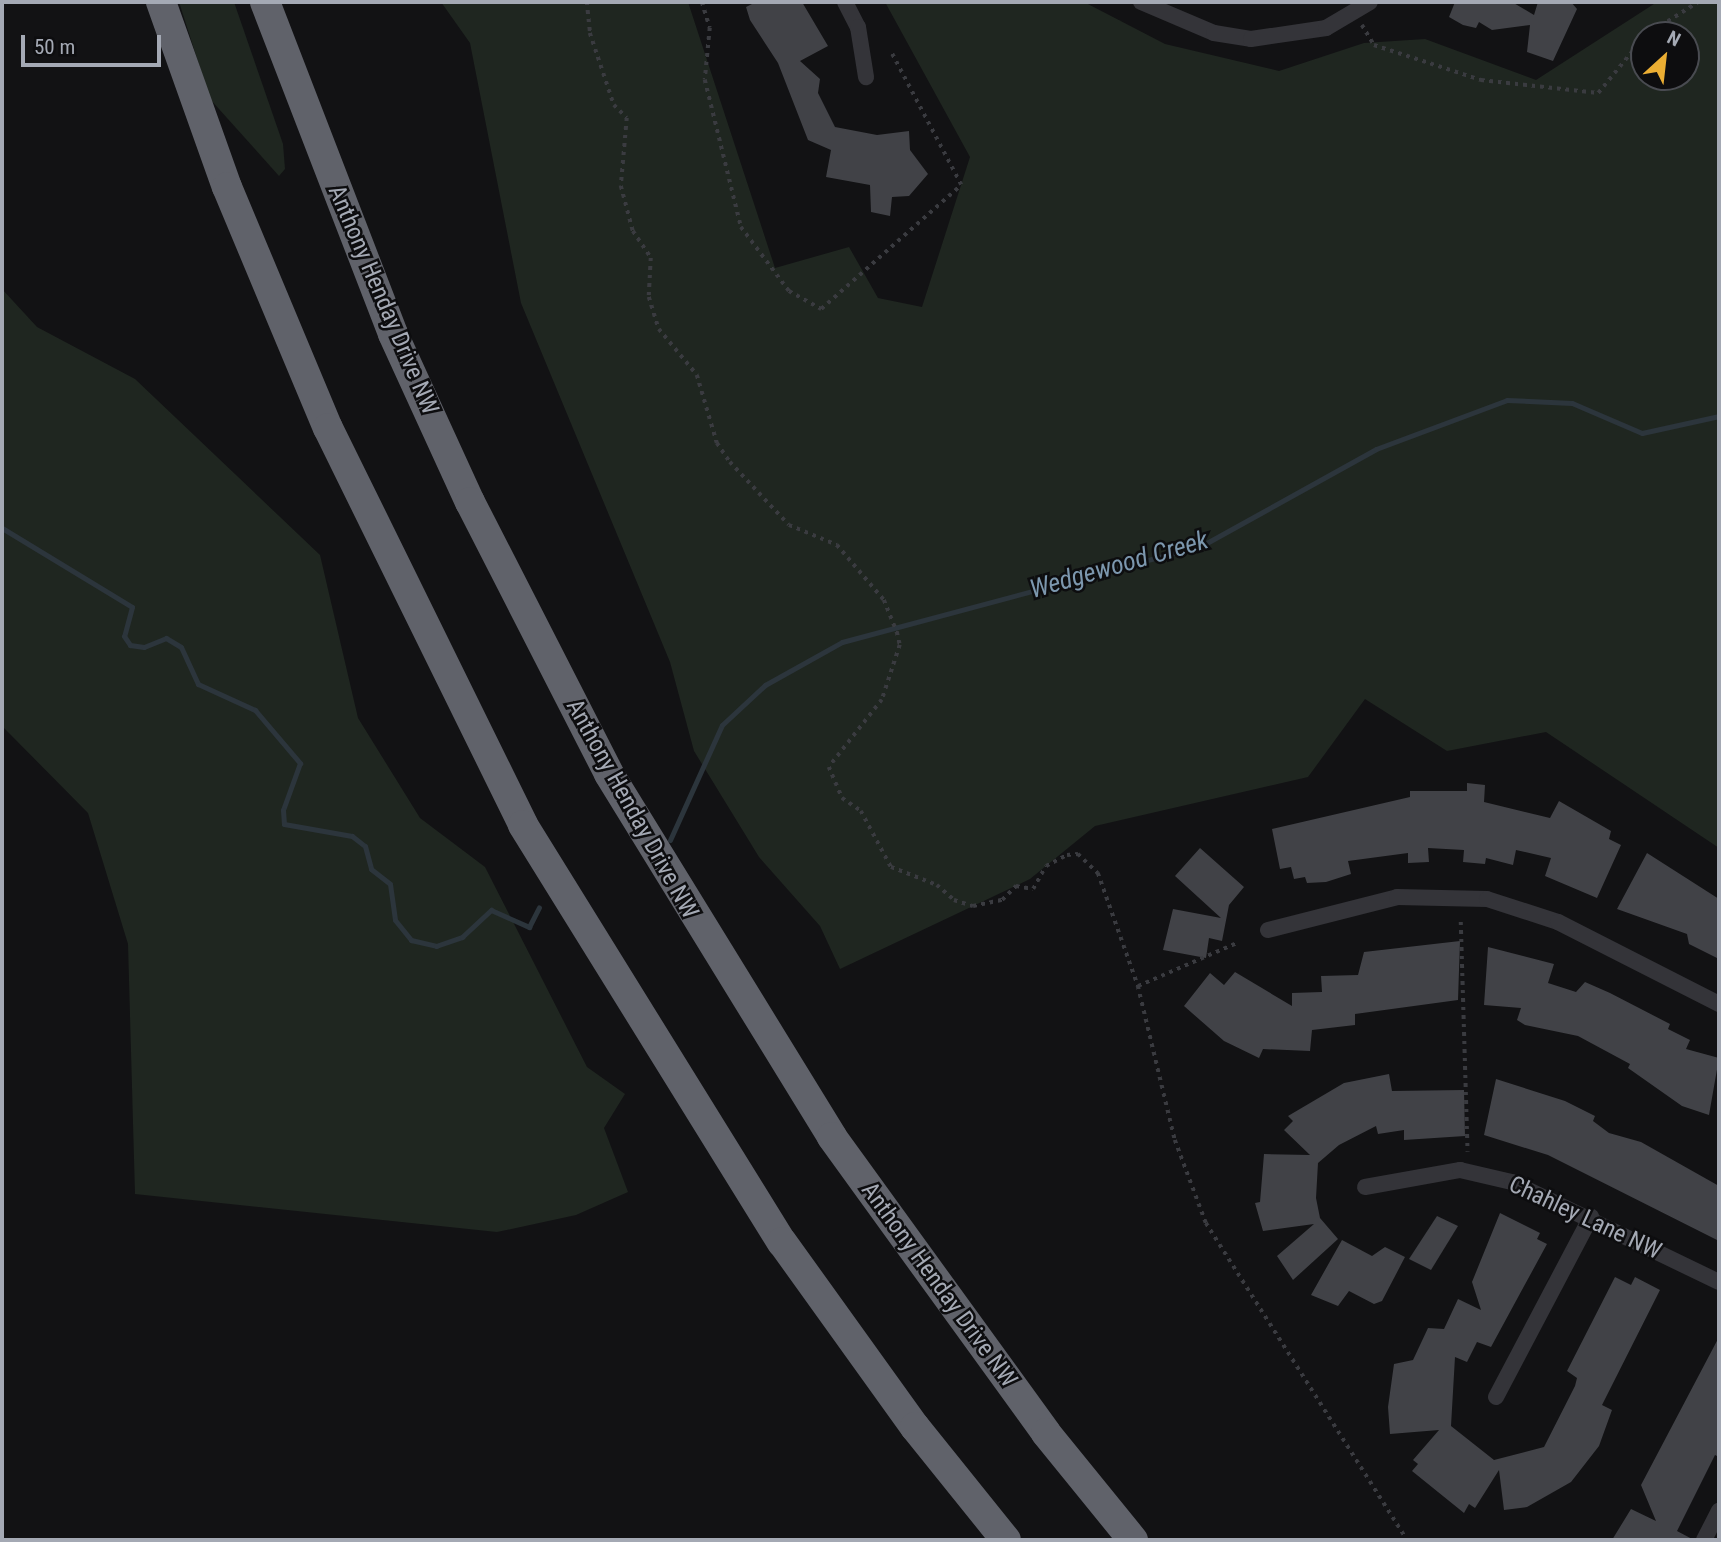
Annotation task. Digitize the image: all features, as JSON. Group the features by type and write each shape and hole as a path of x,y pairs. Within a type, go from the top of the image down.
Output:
{"highway":[{"path":"161,2 227,187 323,415 456,694 523,825 673,1072 790,1253 1006,1540"},
{"name":"Anthony Henday Drive NW","path":"265,2 393,334 540,642 643,833 761,1030 963,1321 1133,1540"}],"street":[{"path":"845,2 858,27 866,77"},
{"path":"1141,2 1214,33 1251,39 1305,34 1354,13 1370,2"},
{"path":"1268,930 1397,897 1487,899 1558,922 1719,1004"},
{"name":"Chahley Lane NW","path":"1365,1187 1460,1170 1512,1182 1591,1217 1719,1282"},
{"path":"1496,1397 1591,1217"},
{"path":"1704,1540 1719,1510"}],"path":[{"path":"587,2 614,105 627,118 621,186 633,231 650,258 649,298 659,328 697,375 717,443 730,462 789,525 837,545 884,600 889,623 897,632 900,645 882,700 829,766 842,798 861,811 891,867 973,906 1002,900 1016,886 1033,889 1046,866 1077,854 1098,873 1138,986 1175,1140 1206,1223 1407,1540"},
{"path":"702,2 710,28 705,80 741,227 789,291 821,309 961,185 892,54"},
{"path":"1668,21 1698,2"},
{"path":"1354,13 1374,45 1469,76 1598,93 1630,54"},
{"path":"1461,922 1468,1152"},
{"path":"1138,986 1237,943"}],"shaded area":[{"path":"179,2 234,2 283,144 285,169 279,176 210,99"},
{"path":"441,2 688,2 775,268 849,247 878,298 922,307 970,157 885,2 1084,2 1165,44 1279,71 1364,43 1425,39 1536,80 1657,2 1719,2 1719,848 1546,732 1447,751 1365,699 1308,777 1095,826 1030,879 840,969 820,926 759,857 694,751 670,662 521,303 470,43"},
{"path":"2,289 37,327 135,379 320,555 358,718 420,818 485,867 587,1067 625,1094 604,1128 628,1192 576,1215 497,1232 135,1194 128,944 88,813 2,726"}],"building":[{"path":"756,2 802,2 828,46 800,61 820,79 818,93 835,127 877,135 909,131 910,150 928,174 909,196 892,197 890,216 871,212 870,185 826,177 831,150 808,140 778,63 750,20 746,7"},
{"path":"1455,2 1512,2 1534,15 1538,2 1571,2 1577,9 1553,61 1527,52 1530,25 1492,30 1479,22 1476,28 1463,25 1449,17"},
{"path":"1467,783 1485,785 1484,802 1550,818 1559,801 1611,831 1609,839 1621,845 1597,898 1545,876 1551,858 1516,850 1513,865 1486,858 1485,864 1463,862 1464,850 1428,848 1429,862 1408,863 1408,853 1348,861 1351,874 1326,882 1307,883 1305,877 1294,879 1291,867 1280,869 1272,829 1410,797 1410,791 1467,791"},
{"path":"1200,848 1244,887 1229,905 1222,941 1209,938 1206,958 1163,950 1173,909 1221,918 1175,876"},
{"path":"1647,853 1719,899 1719,959 1689,944 1687,934 1617,909"},
{"path":"1460,941 1458,1000 1355,1014 1355,1025 1312,1030 1310,1051 1263,1049 1259,1058 1224,1041 1184,1006 1210,973 1224,985 1235,972 1292,1006 1292,993 1322,992 1321,976 1358,975 1364,952"},
{"path":"1488,947 1554,964 1548,983 1576,992 1585,982 1670,1024 1668,1029 1690,1040 1686,1049 1719,1058 1709,1115 1682,1106 1628,1068 1630,1064 1578,1036 1525,1025 1517,1020 1521,1008 1484,1005"},
{"path":"1389,1074 1392,1091 1464,1090 1465,1136 1404,1140 1404,1130 1378,1134 1376,1126 1339,1145 1318,1163 1316,1198 1320,1218 1338,1239 1293,1280 1277,1256 1314,1224 1263,1231 1255,1203 1260,1202 1264,1154 1310,1155 1284,1130 1293,1121 1288,1116 1344,1083"},
{"path":"1496,1079 1565,1101 1595,1116 1593,1121 1609,1133 1641,1142 1719,1186 1719,1241 1548,1155 1484,1135"},
{"path":"1500,1213 1540,1233 1537,1239 1547,1244 1491,1347 1477,1342 1467,1362 1455,1357 1451,1426 1494,1460 1544,1447 1575,1386 1577,1378 1567,1371 1615,1277 1631,1285 1635,1277 1660,1290 1602,1405 1612,1410 1599,1446 1571,1482 1527,1507 1504,1510 1499,1470 1475,1508 1469,1504 1464,1513 1412,1471 1418,1464 1413,1460 1439,1430 1390,1434 1388,1407 1394,1364 1413,1360 1428,1328 1444,1329 1458,1299 1481,1310 1472,1282"},
{"path":"1437,1216 1458,1226 1431,1270 1409,1259"},
{"path":"1342,1240 1372,1256 1385,1247 1405,1257 1382,1301 1374,1304 1349,1291 1338,1306 1311,1295"},
{"path":"1719,1337 1719,1457 1715,1455 1677,1531 1694,1540 1612,1540 1631,1509 1656,1521 1641,1485"}],"waterway":[{"name":"Wedgewood Creek","path":"670,840 722,725 765,685 842,642 1203,545 1376,449 1507,400 1572,403 1642,433 1719,416"},
{"name":"Wedgewood Creek","path":"2,528 132,607 124,636 130,645 144,647 166,638 181,647 198,684 255,710 300,763 283,810 284,824 352,836 365,846 371,869 390,884 395,920 411,940 436,946 462,937 491,910 529,927 539,907"}]}
